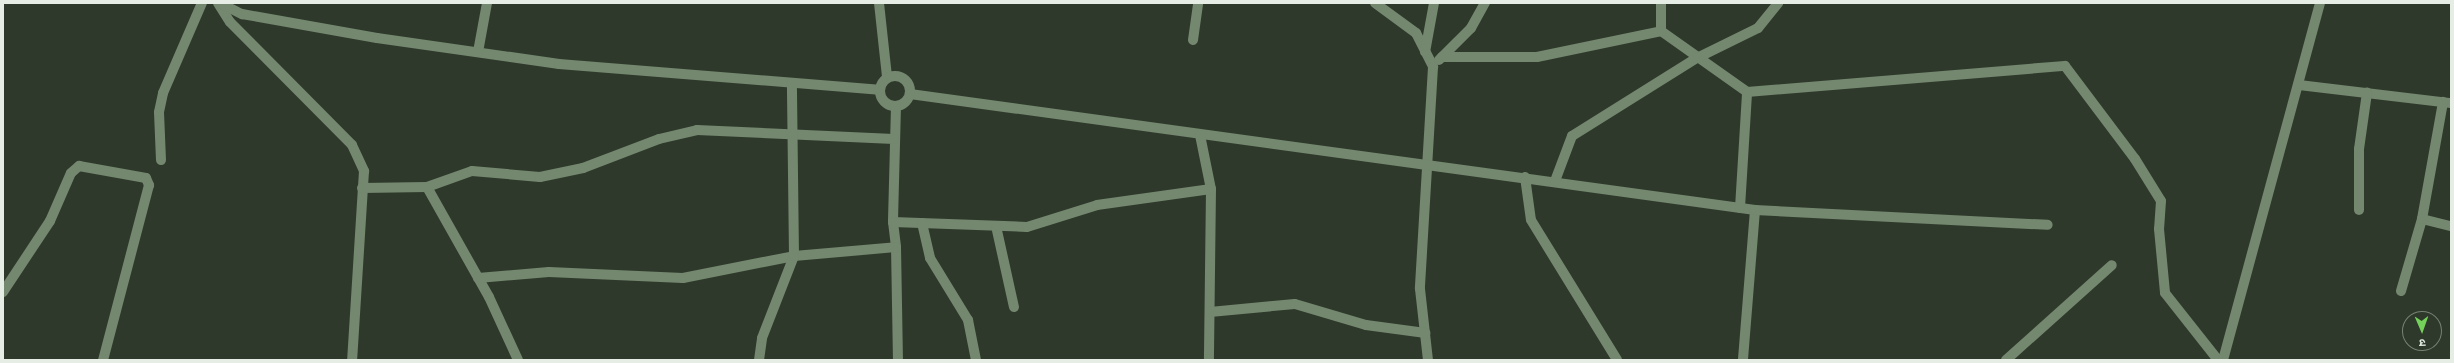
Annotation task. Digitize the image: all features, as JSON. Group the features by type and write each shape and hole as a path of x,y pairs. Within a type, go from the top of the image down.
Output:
{"street":[{"path":"160,160 159,112 162,97 202,3"},
{"path":"219,3 242,14 559,64 879,90"},
{"path":"219,3 230,22 352,145 364,170 352,360"},
{"path":"478,52 487,3"},
{"path":"879,3 887,77 879,90"},
{"path":"1193,40 1198,3"},
{"path":"1375,3 1416,33 1433,67 1420,289 1428,360"},
{"path":"1425,52 1434,3"},
{"path":"1433,67 1471,28 1485,3"},
{"path":"1661,3 1661,31"},
{"path":"1555,181 1572,136 1698,58 1758,28 1778,3"},
{"path":"2223,360 2303,71 2320,3"},
{"path":"1442,57 1537,57 1661,31 1747,92 2065,66 2135,159 2161,201 2159,229 2165,293 2218,360"},
{"path":"879,90 886,103 896,106 905,102 910,94 909,84 902,77 887,77"},
{"path":"759,360 762,338 794,256 792,83"},
{"path":"2299,85 2447,102 2422,219 2401,291"},
{"path":"1740,208 1747,92"},
{"path":"2359,210 2358,148 2367,93"},
{"path":"910,94 1200,135 1427,163 1755,210 2048,225"},
{"path":"896,106 893,222 896,247 898,360"},
{"path":"362,188 427,187 472,171 540,177 583,168 659,139 697,130 894,139"},
{"path":"1200,135 1212,189 1209,360"},
{"path":"3,292 50,221 71,174 79,166 146,178 149,185 103,360"},
{"path":"1525,177 1531,220 1617,360"},
{"path":"427,187 478,278 518,360"},
{"path":"893,222 1027,227 1097,205 1212,189"},
{"path":"1743,360 1755,210"},
{"path":"2422,219 2451,226"},
{"path":"922,223 930,258 968,320 976,360"},
{"path":"996,226 1014,307"},
{"path":"478,278 549,272 683,278 794,256 896,247"},
{"path":"2006,360 2112,265"},
{"path":"1210,312 1295,304 1366,325 1425,333"}]}
